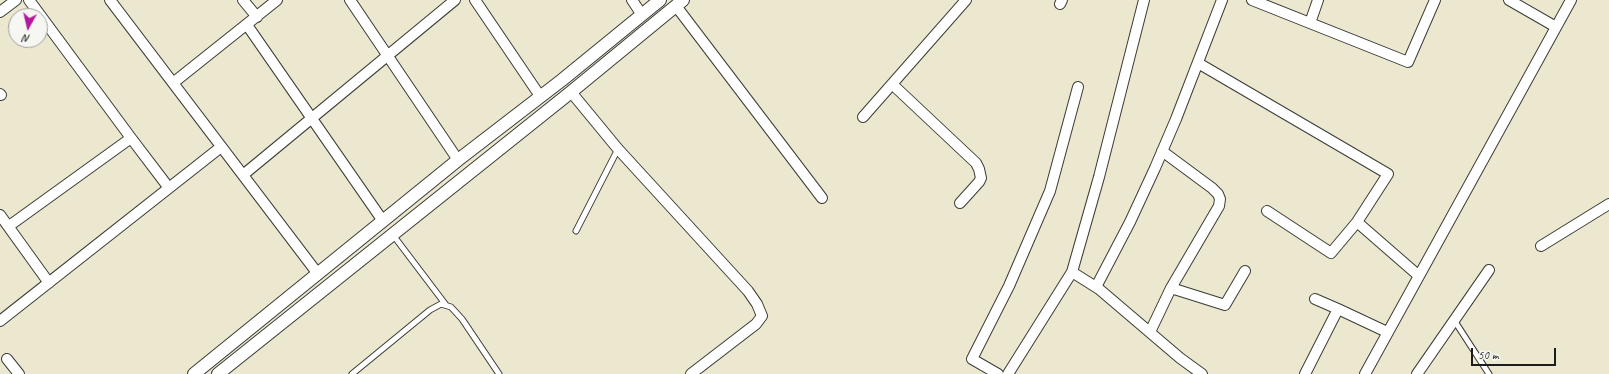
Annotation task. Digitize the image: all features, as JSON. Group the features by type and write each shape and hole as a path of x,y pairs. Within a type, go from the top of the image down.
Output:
{"street":[{"path":"0,12 16,0"},
{"path":"28,0 170,188"},
{"path":"110,0 318,274"},
{"path":"243,0 257,17"},
{"path":"173,83 277,0"},
{"path":"350,0 458,160"},
{"path":"242,175 455,0"},
{"path":"475,0 540,96"},
{"path":"632,0 642,15"},
{"path":"194,374 458,160 660,0"},
{"path":"863,117 966,0"},
{"path":"1008,374 1072,272 1099,178 1144,0"},
{"path":"1096,287 1130,222 1162,151 1198,64 1222,0"},
{"path":"1252,0 1408,62 1434,0"},
{"path":"1310,23 1318,0"},
{"path":"1509,0 1556,27"},
{"path":"1365,374 1571,0"},
{"path":"218,374 571,92 679,3 822,198"},
{"path":"247,25 383,221"},
{"path":"1198,64 1388,174 1357,222 1331,253 1267,211"},
{"path":"892,84 972,159 980,169 981,178 979,182 960,203"},
{"path":"998,374 972,359 1009,286 1050,191 1078,87"},
{"path":"571,92 618,149 748,291 757,304 762,316 756,324 691,374"},
{"path":"9,226 131,138"},
{"path":"0,321 221,147"},
{"path":"1150,332 1171,288 1219,206 1220,199 1218,194 1212,188 1162,151"},
{"path":"1541,246 1609,204"},
{"path":"0,215 49,283"},
{"path":"1357,222 1419,276"},
{"path":"1417,374 1489,270"},
{"path":"1171,288 1225,305 1245,271"},
{"path":"1072,272 1096,287 1202,374"},
{"path":"1315,299 1387,332"},
{"path":"1305,374 1338,309"},
{"path":"7,359 19,374"}],"lane":[{"path":"576,231 618,149"},
{"path":"392,234 446,304 451,307 462,319 499,374"},
{"path":"352,374 430,310 441,304 446,304"},
{"path":"1454,320 1489,374"}]}
